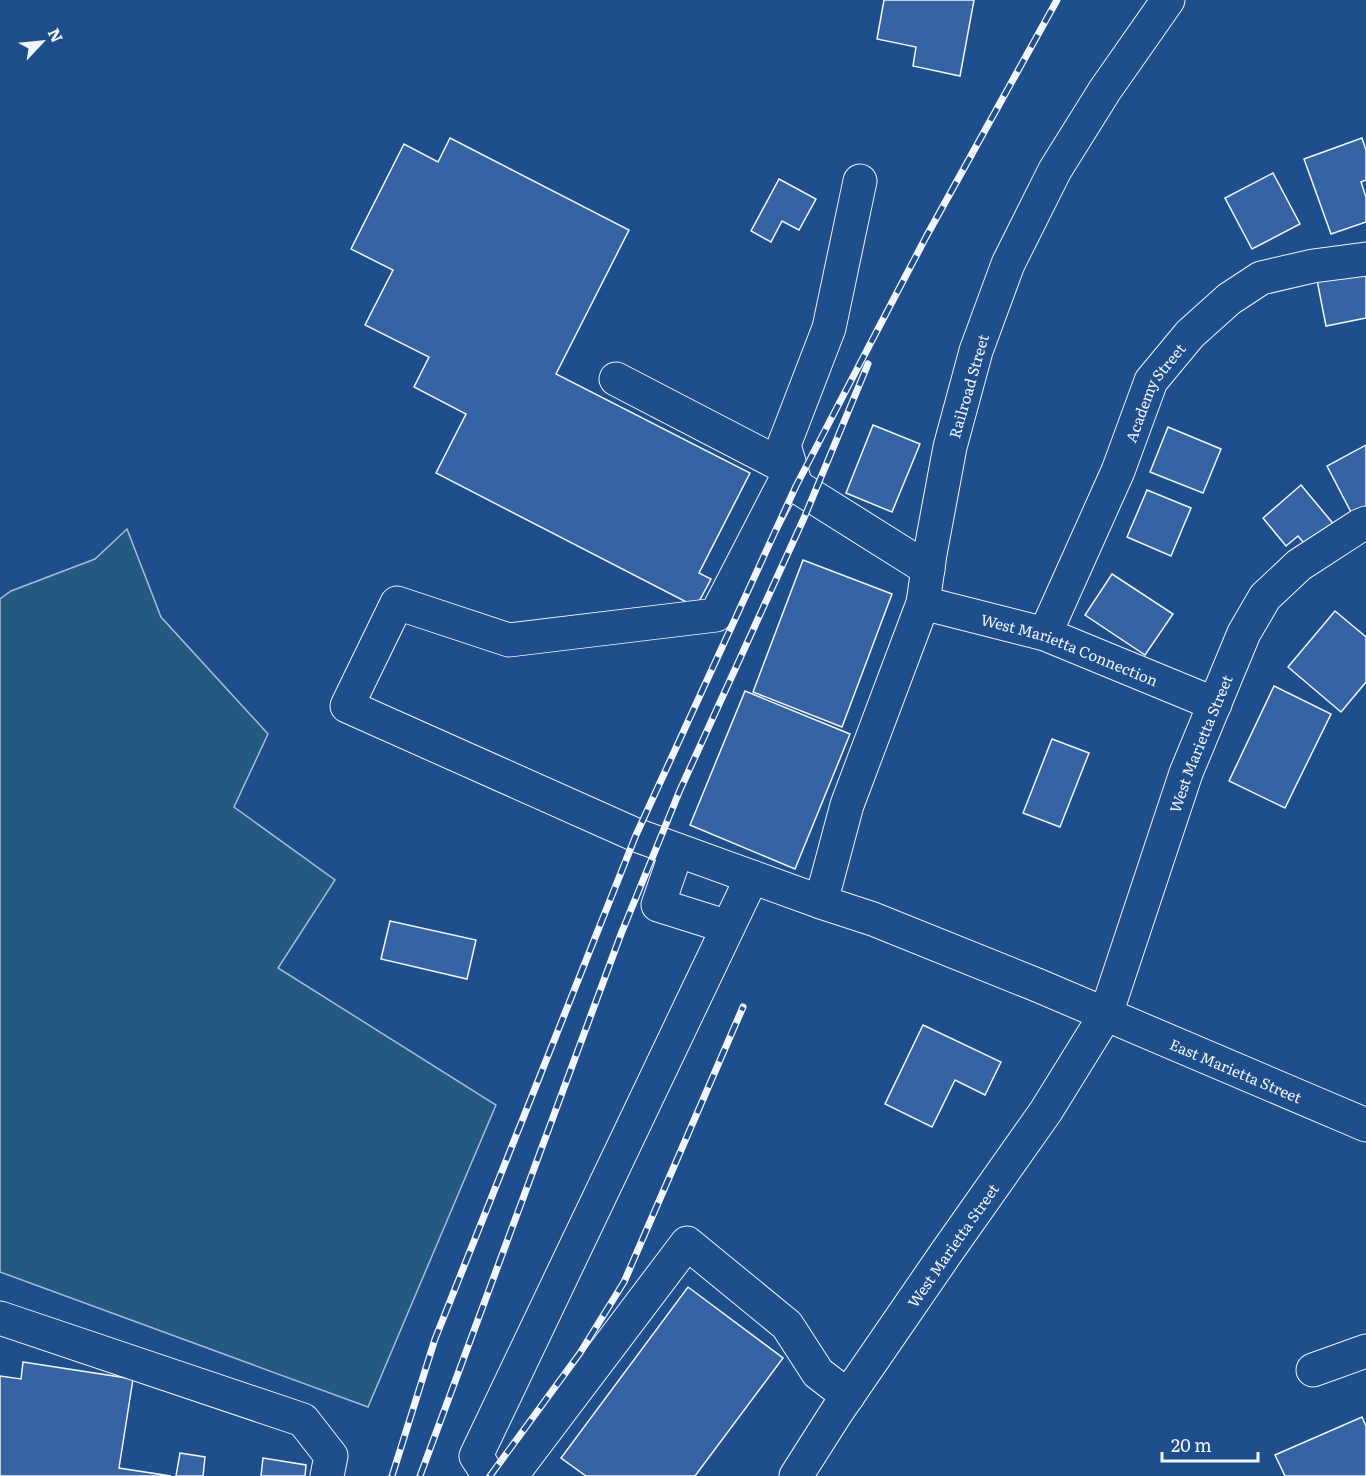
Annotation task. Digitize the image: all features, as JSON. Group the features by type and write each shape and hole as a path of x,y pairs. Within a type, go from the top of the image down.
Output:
{"street":[{"name":"Railroad Street","path":"821,902 847,805 923,603 950,447 976,351 1008,264 1055,170 1105,90 1167,0"},
{"path":"860,181 829,328 783,445 796,486 928,569"},
{"name":"Academy Street","path":"1045,634 1118,471 1151,381 1191,334 1229,299 1261,278 1313,266 1366,259"},
{"path":"616,379 791,470"},
{"path":"791,470 716,615 509,639 398,603 347,706 636,835 873,919 1106,1014"},
{"name":"West Marietta Street","path":"796,1476 939,1262 1046,1111 1106,1014 1186,772 1244,633 1265,597 1299,565 1359,525 1366,523"},
{"name":"West Marietta Connection","path":"923,603 1045,634 1215,704"},
{"path":"677,850 658,905 728,927"},
{"path":"489,1476 476,1456 752,878"},
{"name":"East Marietta Street","path":"1106,1014 1366,1125"},
{"path":"511,1476 687,1243 787,1325 818,1373 848,1396"},
{"path":"0,1318 303,1420 331,1456 327,1476"},
{"path":"1313,1370 1366,1351"}],"shaded area":[{"path":"127,529 161,617 268,734 234,807 335,880 278,968 496,1105 368,1407 0,1272 0,599 11,591 95,559"}],"building":[{"path":"884,0 974,0 960,76 913,66 916,47 877,39"},
{"path":"450,138 629,230 556,374 750,473 699,573 711,579 696,607 436,473 466,414 414,387 429,357 365,325 393,270 351,249 404,144 438,162"},
{"path":"1362,138 1366,150 1366,180 1361,182 1366,197 1366,222 1331,234 1304,159"},
{"path":"1273,173 1300,224 1252,249 1225,198"},
{"path":"779,179 816,199 799,230 782,221 771,242 751,231"},
{"path":"1366,270 1366,318 1326,326 1317,280"},
{"path":"873,425 920,444 892,512 846,493"},
{"path":"1168,427 1221,449 1203,493 1150,472"},
{"path":"1366,445 1366,507 1352,514 1327,466"},
{"path":"1301,485 1336,527 1309,549 1298,536 1286,546 1263,518"},
{"path":"1147,490 1191,508 1171,556 1127,537"},
{"path":"803,560 892,594 842,727 753,692"},
{"path":"1112,574 1173,614 1145,655 1085,615"},
{"path":"1335,611 1366,637 1366,682 1341,712 1288,667"},
{"path":"1274,686 1331,714 1285,808 1229,781"},
{"path":"745,691 850,734 795,869 690,825"},
{"path":"1052,739 1089,753 1060,827 1023,813"},
{"path":"390,921 476,940 467,979 381,959"},
{"path":"923,1025 1001,1062 985,1095 955,1080 932,1127 885,1104"},
{"path":"688,1287 783,1358 695,1476 586,1476 561,1458"},
{"path":"23,1362 133,1379 119,1468 171,1476 0,1476 0,1376 21,1379"},
{"path":"1362,1417 1366,1426 1366,1476 1285,1476 1275,1455"},
{"path":"180,1453 205,1457 203,1476 176,1476"},
{"path":"263,1458 306,1465 305,1476 261,1476"}],"railway":[{"path":"392,1476 435,1339 636,835 796,486 926,237 1057,0"},
{"path":"420,1476 621,934 680,790 804,518 868,364"},
{"path":"490,1476 580,1353 624,1282 743,1007"}]}
